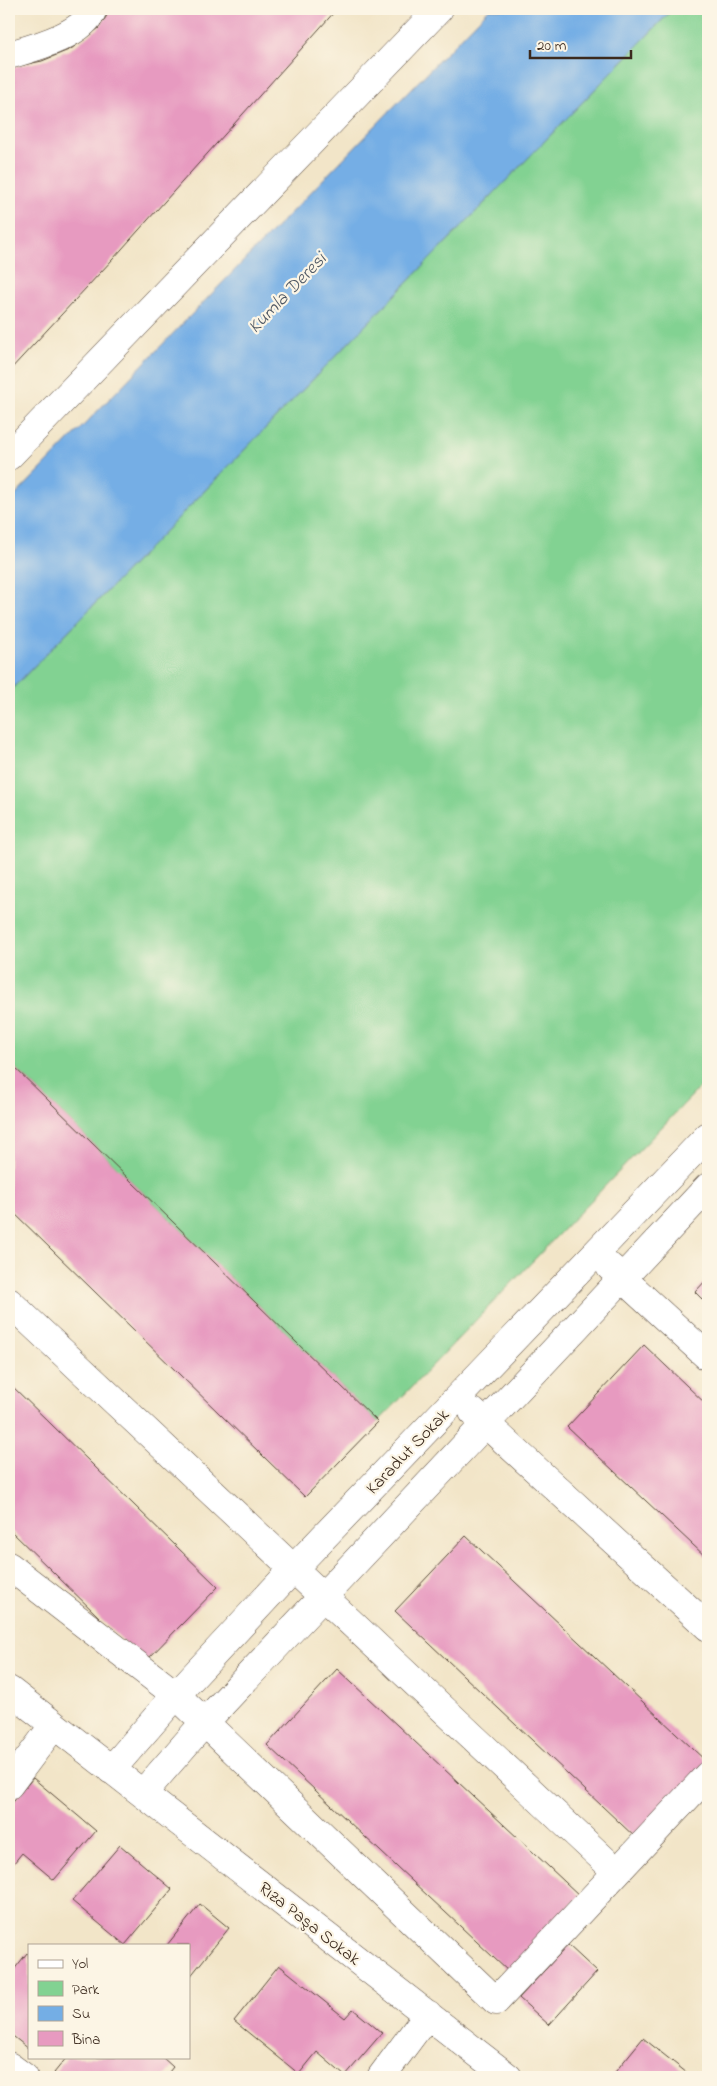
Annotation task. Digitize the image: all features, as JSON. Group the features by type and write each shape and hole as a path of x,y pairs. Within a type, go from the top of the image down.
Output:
{"street":[{"path":"9,55 41,46 70,33 91,14 93,9"},
{"path":"9,456 438,9"},
{"name":"Karadut Sokak","path":"111,1770 176,1696 294,1568 708,1136"},
{"path":"143,1792 204,1723 708,1187"},
{"path":"595,1253 708,1358"},
{"path":"9,1302 617,1872"},
{"path":"458,1398 708,1627"},
{"path":"9,1566 176,1696 496,2001 708,1775"},
{"name":"Rıza Paşa Sokak","path":"9,1690 111,1770 143,1792 508,2077"},
{"path":"9,1784 54,1726"},
{"path":"381,2077 428,2014"},
{"path":"9,2066 24,2077"}],"green space":[{"path":"673,9 708,9 708,1079 378,1422 9,1062 9,692"}],"water":[{"name":"Kumla Deresi","path":"489,9 673,9 9,692 9,502"}],"building":[{"path":"111,9 337,9 113,259 9,371 9,68 42,61 71,49 99,28"},
{"path":"9,1062 378,1422 305,1497 9,1208"},
{"path":"708,1278 708,1305 695,1292"},
{"path":"644,1345 708,1406 708,1559 567,1427"},
{"path":"9,1383 218,1587 145,1662 9,1529"},
{"path":"466,1536 708,1763 637,1839 395,1611"},
{"path":"337,1669 580,1896 509,1972 267,1745"},
{"path":"33,1778 96,1831 54,1880 22,1853 9,1869 9,1807"},
{"path":"120,1845 172,1889 126,1944 72,1901"},
{"path":"200,1904 229,1928 190,1977 190,1944 168,1944"},
{"path":"568,1945 597,1972 549,2025 519,1998"},
{"path":"27,1953 28,2048 9,2033 9,1976"},
{"path":"279,1965 345,2018 353,2009 382,2033 345,2076 317,2052 299,2074 234,2021"},
{"path":"643,2038 692,2077 611,2077"},
{"path":"66,2058 163,2058 173,2067 165,2077 59,2077 54,2073"}]}
